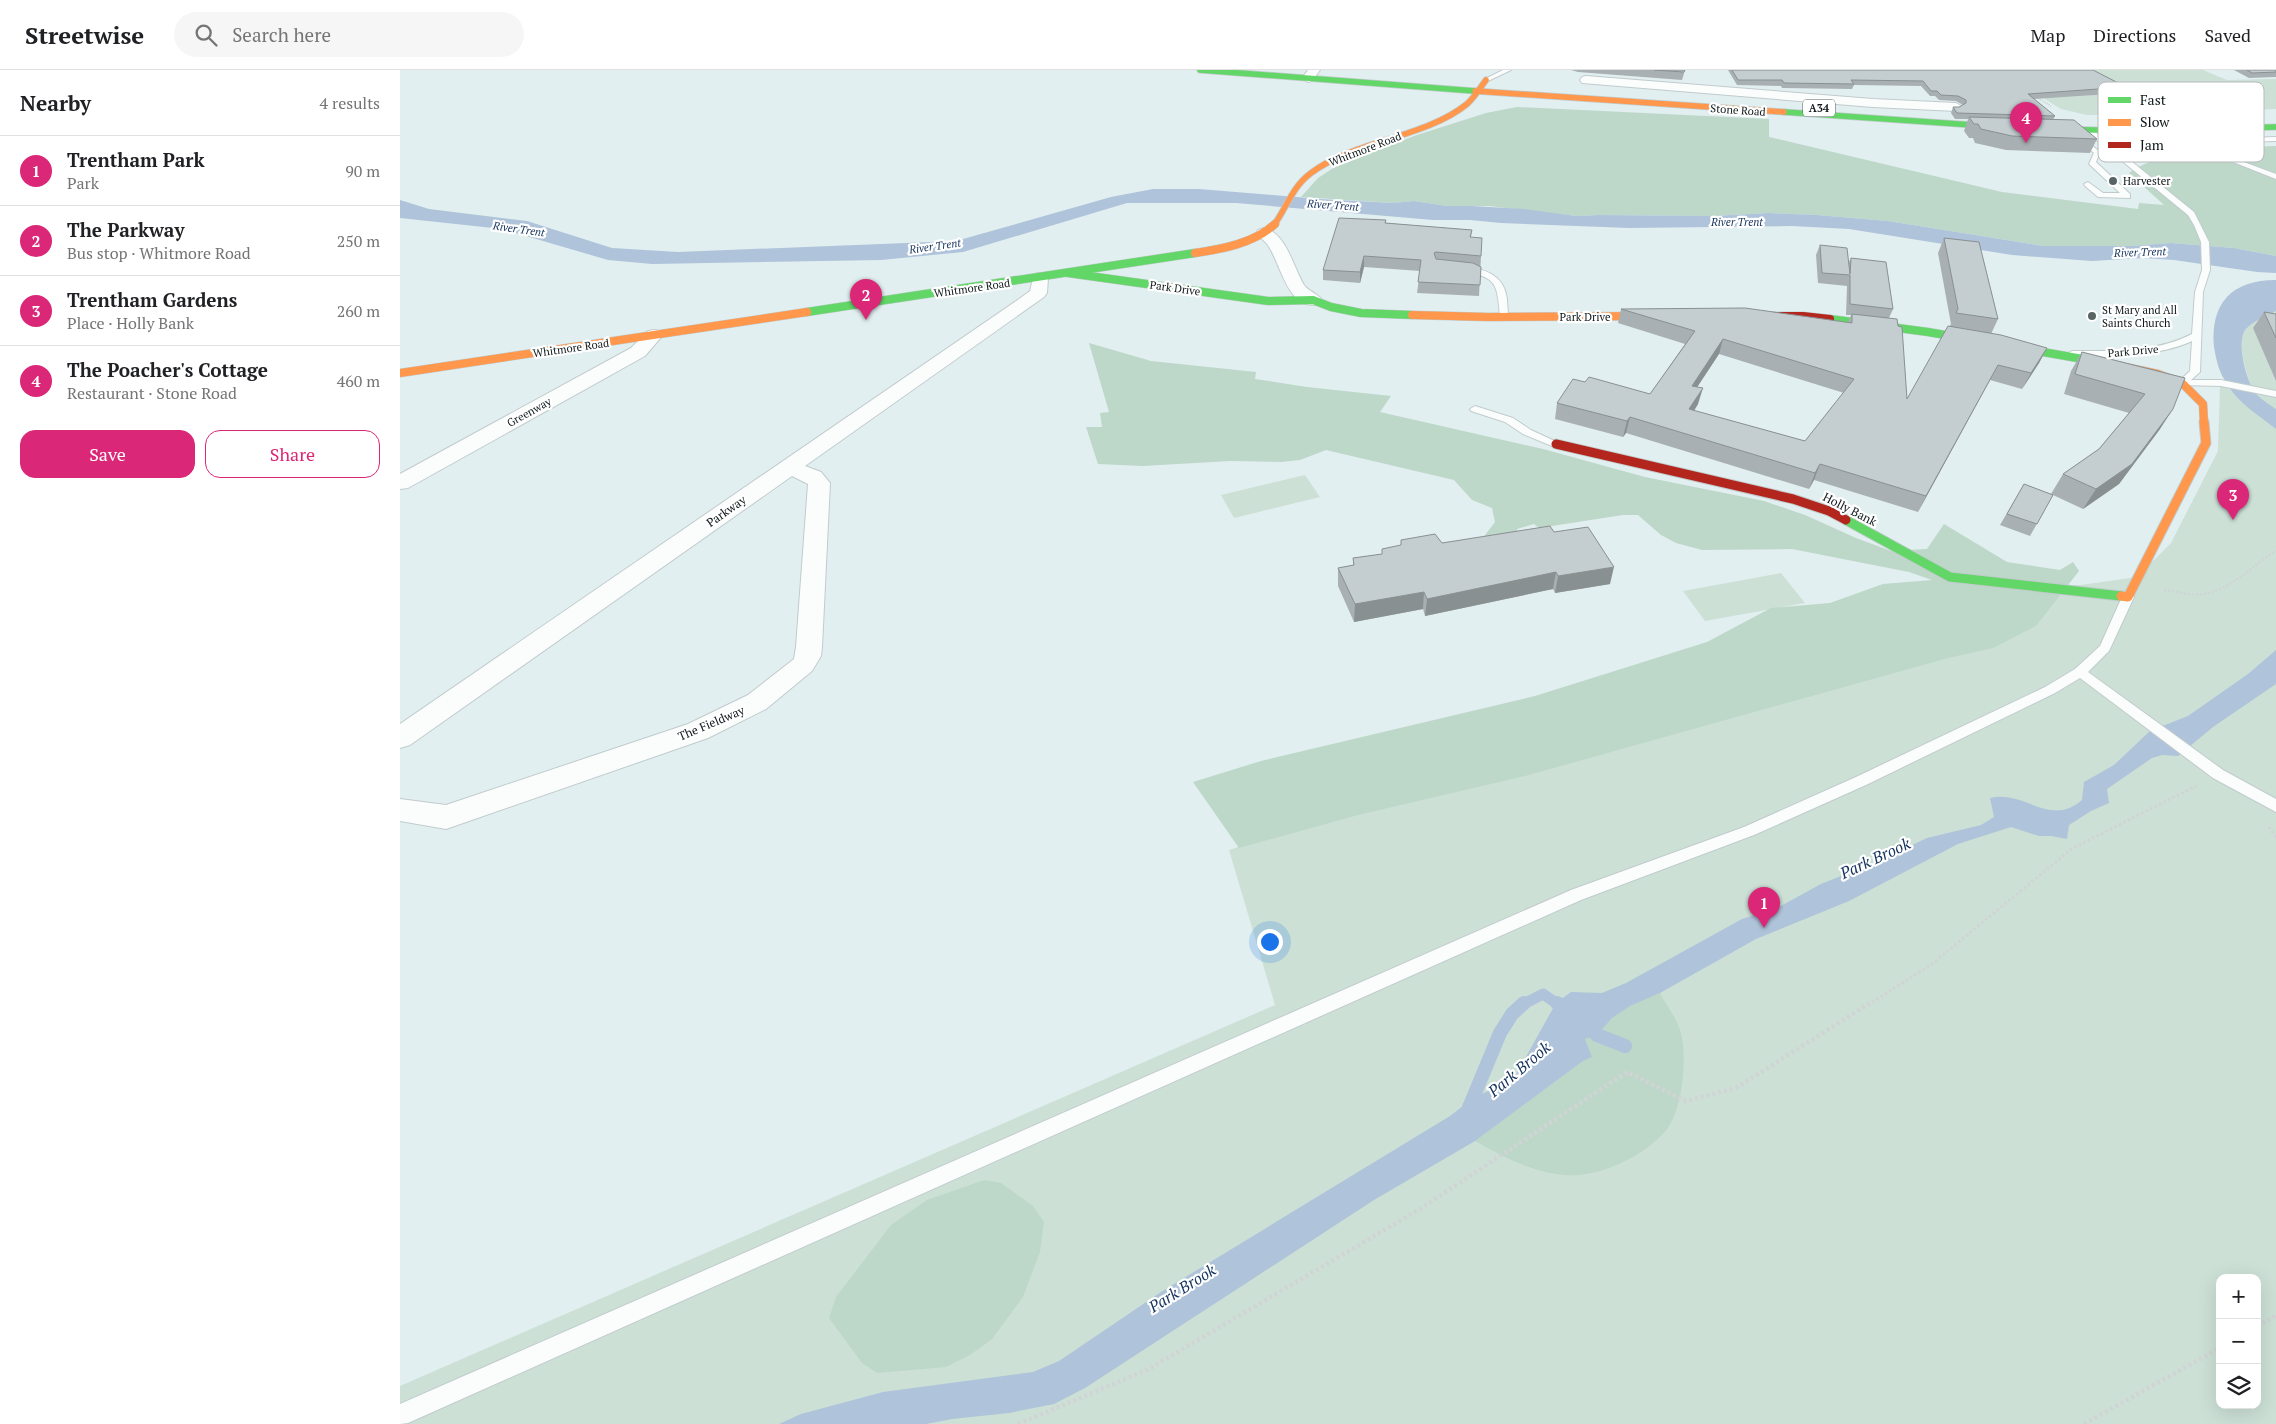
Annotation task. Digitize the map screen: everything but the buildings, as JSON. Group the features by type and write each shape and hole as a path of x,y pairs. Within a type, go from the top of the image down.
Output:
{"main road":[{"name":"Stone Road","path":"1200,70 1311,74 1476,91 2012,123 1922,115 1702,88 1486,80 1374,71"},
{"name":"Whitmore Road","path":"400,373 1040,278 1224,248 1264,233 1275,224 1292,191 1310,174 1328,162 1445,118 1468,103 1486,80"},
{"path":"2041,124 2098,123"},
{"path":"2070,125 2090,131 2098,131"},
{"name":"Park Drive","path":"1068,273 1268,301 1313,300 1331,307 1361,313 1504,317 1669,316"},
{"name":"Park Drive","path":"1756,316 1803,316 1928,332 2066,354 2158,374 2182,383"},
{"path":"2128,597 2206,443 2204,404 2182,383"},
{"name":"Holly Bank","path":"1556,444 1793,499 1829,511 1950,576 2128,597"}],"street":[{"path":"1586,80 1824,99 1956,107"},
{"name":"Park Drive","path":"1264,233 1274,241 1298,290 1313,300"},
{"name":"Parkway","path":"400,738 1025,303 1038,293 1040,278"},
{"name":"Greenway","path":"400,483 638,352 654,336"},
{"name":"The Fieldway","path":"400,810 446,817 698,731 732,716 757,702 803,665 808,656 809,647 819,483 813,477 790,467"}],"lane":[{"path":"1486,80 1508,70"},
{"path":"2070,125 2084,142 2098,153 2092,162 2127,196 2101,196 2088,184"},
{"path":"2090,131 2098,136"},
{"path":"2084,142 2098,142"},
{"path":"2130,162 2191,214 2205,242 2206,270 2199,292 2195,372 2182,383"},
{"path":"2236,162 2276,177"},
{"path":"1455,267 1480,271 1496,278 1501,286 1504,317"},
{"name":"Park Drive","path":"2066,354 2123,354 2159,349 2187,341 2197,335"},
{"path":"2182,383 2221,383 2276,394"},
{"path":"1475,409 1509,420 1527,432 1556,444"},
{"path":"400,1415 1576,895 1749,831 1861,781 2050,690 2080,672 2105,648 2128,597"},
{"path":"2080,672 2218,774 2276,806"}],"path":[{"path":"2086,92 2098,96"},
{"path":"2034,96 2070,125"},
{"path":"2134,584 2161,590 2201,594 2222,588 2255,563 2276,551"},
{"path":"1018,1424 1147,1370 1420,1209 1627,1072 1686,1101 1736,1088 1932,964 2073,848 2218,774"},
{"path":"2261,1324 2276,1316"},
{"path":"2084,1424 2216,1350"}],"green space":[{"path":"1998,70 2203,70 2227,80 2276,79 2276,109 2264,110 2264,82 2098,82 2098,115 2087,115 2061,109"},
{"path":"1517,107 1769,119 1769,137 2002,192 2138,209 2139,203 2164,205 2129,173 2143,165 2152,162 2264,162 2264,147 2276,146 2276,256 2234,248 2171,243 2130,246 2043,246 1888,221 1817,215 1768,213 1713,216 1576,216 1489,206 1447,206 1414,201 1393,203 1301,197 1318,178 1338,165 1417,135 1486,113"},
{"path":"2276,311 2276,391 2251,386 2243,357 2242,341 2243,334 2249,326"},
{"path":"1089,343 1151,361 1256,372 1255,379 1391,396 1380,412 1543,449 1645,477 1764,501 1805,515 1856,538 1891,551 1927,549 1944,524 2007,562 2060,570 2073,562 2079,571 2036,626 1993,648 1948,658 1525,776 1358,815 1239,848 1193,782 1261,761 1535,696 1707,642 1771,608 1830,603 1883,584 1932,580 1909,572 1792,549 1702,550 1676,543 1661,535 1638,515 1623,515 1539,528 1534,524 1517,529 1520,541 1479,543 1495,522 1492,508 1472,500 1454,480 1326,450 1300,460 1281,462 1230,461 1143,466 1098,464 1086,427 1102,427 1100,413 1109,412"},
{"path":"2220,385 2276,395 2276,1424 400,1424 400,1386 1275,1005 1229,850 1898,642 2012,595 2137,577 2171,543 2218,451"},
{"path":"1305,475 1320,497 1234,518 1221,495"},
{"path":"1781,573 1805,603 1705,621 1683,591"},
{"path":"1660,993 1680,1030 1684,1053 1683,1081 1677,1108 1672,1120 1667,1129 1647,1148 1635,1156 1607,1169 1593,1173 1566,1175 1530,1168 1475,1141 1583,1061 1592,1057 1585,1039 1598,1032 1613,1017 1624,1010"},
{"path":"984,1180 1001,1183 1033,1206 1044,1222 1040,1252 1023,1297 992,1339 970,1355 946,1367 877,1373 862,1363 829,1318 836,1297 891,1225 927,1200"}],"water":[{"name":"River Trent","path":"1153,189 1199,189 1393,203 1414,201 1447,206 1524,209 1576,216 1713,216 1768,213 1817,215 1888,221 2043,246 2130,246 2171,243 2234,248 2276,256 2276,273 2174,260 2143,258 2092,261 2012,255 1849,229 1792,226 1629,228 1501,223 1470,220 1433,220 1236,203 1127,203 963,252 881,260 652,264 608,260 502,229 400,218 400,200 429,209 527,221 612,248 678,252 956,241 1111,197"},
{"path":"2276,280 2276,311 2256,321 2246,329 2243,335 2242,352 2246,372 2253,389 2259,397 2276,409 2276,429 2247,407 2229,388 2218,363 2214,347 2214,331 2220,306 2227,297 2247,284"},
{"name":"Park Brook","path":"2276,650 2276,684 2213,727 2178,756 2162,755 2152,758 2107,789 2109,803 2091,811 2069,825 2067,839 2039,836 2011,827 1958,844 1849,901 1756,939 1660,993 1630,1006 1612,1018 1597,1035 1585,1039 1592,1057 1583,1061 1475,1141 1374,1200 1085,1388 1054,1404 1009,1413 952,1419 926,1424 779,1424 801,1414 883,1392 1033,1372 1059,1361 1161,1292 1450,1116 1472,1099 1514,1078 1556,1003 1571,992 1602,993 1626,983 1742,919 1777,908 1821,884 1881,860 1927,838 1981,825 1994,817 1990,798 2003,797 2015,799 2048,810 2070,808 2082,800 2084,782 2114,765 2150,731 2188,716 2248,674"}],"waterway":[{"path":"1522,1005 1543,994 1559,1005"},
{"name":"Park Brook","path":"1468,1110 1500,1033 1512,1014 1524,1003"},
{"path":"1557,1003 1568,1010"},
{"path":"1587,1025 1597,1035 1625,1046"}],"traffic: fast":[{"path":"1200,70 1475,91"},
{"path":"1784,112 2002,127"},
{"path":"2264,127 2276,127"},
{"path":"2050,129 2098,130"},
{"path":"807,312 1195,253"},
{"path":"1068,273 1268,301 1313,300 1331,307 1361,313 1412,315"},
{"path":"1830,319 1928,332 2106,363"},
{"path":"1846,520 1950,577 2121,596"}],"traffic: slow":[{"path":"1195,253 1224,249 1264,233 1275,224 1292,191 1310,173 1328,162 1445,118 1468,103 1486,80"},
{"path":"1475,91 1784,112"},
{"path":"400,373 807,312"},
{"path":"1412,315 1488,317 1657,316"},
{"path":"2106,363 2158,374 2182,383 2203,404 2206,443 2128,597 2121,596"}],"traffic: jam":[{"path":"1765,316 1803,316 1830,319"},
{"path":"1556,444 1793,499 1829,511 1846,520"}],"place":[{"name":"The Poacher's Cottage","path":"2026,143"},
{"name":"Harvester","path":"2113,181"},
{"name":"St Mary and All Saints Church","path":"2092,316"},
{"name":"The Parkway","path":"866,320"},
{"name":"Trentham Gardens","path":"2233,520"},
{"name":"Trentham Park","path":"1764,928"}]}
